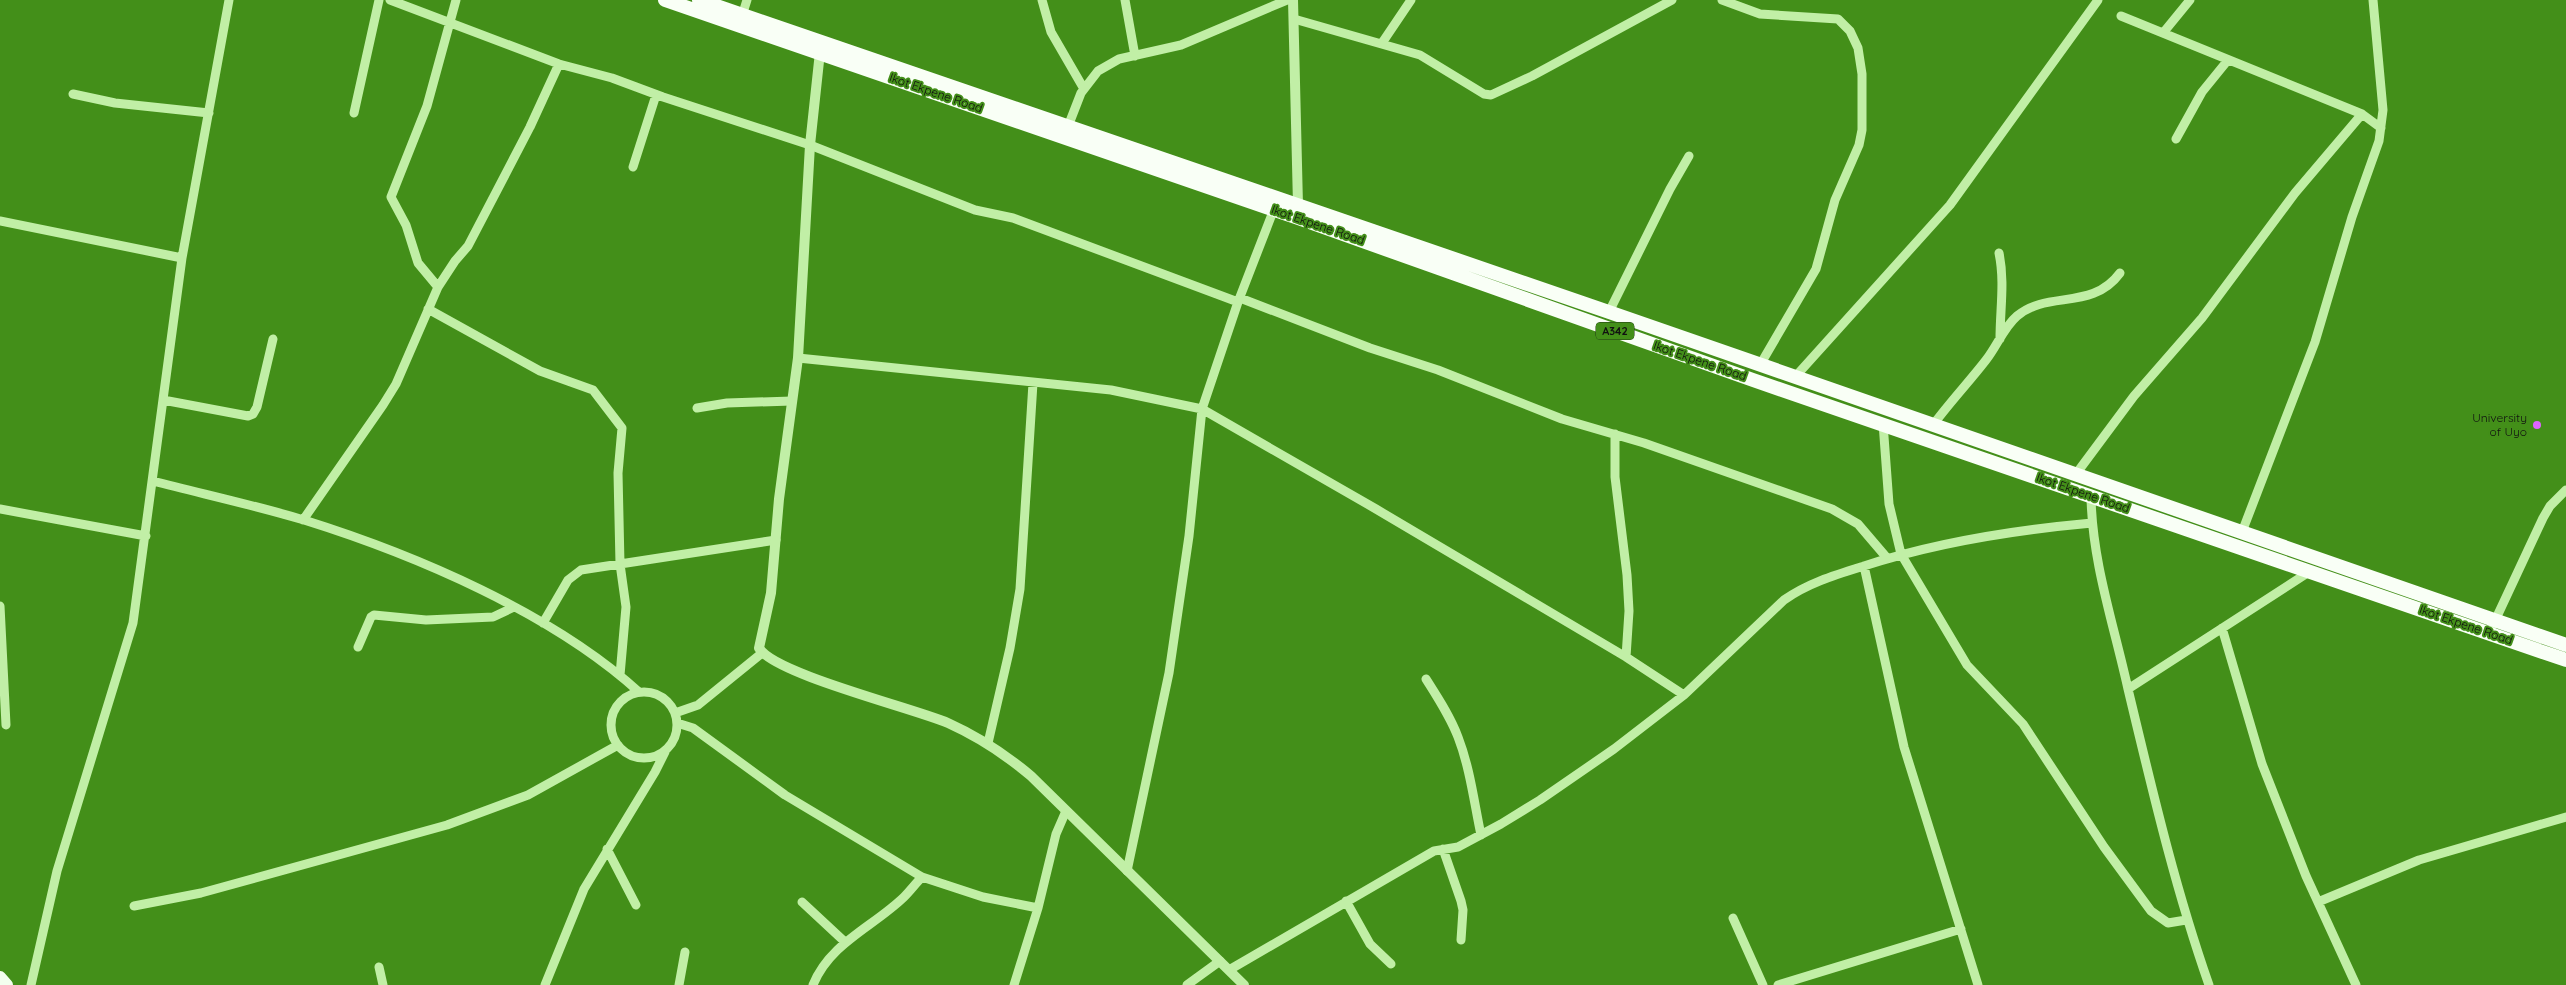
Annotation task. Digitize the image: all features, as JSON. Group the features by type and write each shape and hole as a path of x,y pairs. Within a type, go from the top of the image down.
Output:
{"highway":[{"name":"Ikot Ekpene Road","path":"665,0 740,20 1066,132 1274,209 1883,424 2566,660"},
{"name":"Ikot Ekpene Road","path":"700,0 740,20 820,52 1298,205 2566,645"}],"main road":[{"path":"0,977 7,985"}],"street":[{"path":"31,985 57,871 128,643 137,606 182,258 229,0"},
{"path":"354,113 378,0"},
{"path":"390,0 559,64 612,78 656,95 810,145 975,210 1012,218 1370,348 1438,370 1562,419 1615,434 1786,491 1832,509 1858,524 1887,558"},
{"path":"438,287 418,263 406,225 390,198 427,106 451,24 456,0"},
{"path":"740,20 747,0"},
{"path":"1042,0 1051,32 1084,89"},
{"path":"1124,0 1135,56"},
{"path":"1066,132 1084,89 1098,71 1120,59 1181,45 1287,0"},
{"path":"1294,0 1298,205"},
{"path":"1382,44 1411,0"},
{"path":"1294,19 1420,55 1484,94 1491,95 1532,76 1672,0"},
{"path":"1722,0 1760,14 1838,19 1850,30 1858,48 1862,74 1862,130 1859,145 1836,200 1816,269 1760,365"},
{"path":"1795,377 1950,205 2098,0"},
{"path":"2163,33 2190,0"},
{"path":"2242,532 2315,342 2381,128 2381,71 2373,0"},
{"path":"2121,16 2362,114 2381,128"},
{"path":"820,52 810,145 798,358 771,594 758,645 762,653 788,668 817,680 947,723 988,742 1031,776 1244,985"},
{"path":"2176,139 2202,92 2228,60"},
{"path":"303,520 396,384 438,287 455,261 468,246 530,127 559,64"},
{"path":"73,94 114,102 209,113"},
{"path":"633,167 656,95"},
{"path":"2076,474 2134,396 2202,318 2295,193 2362,114"},
{"path":"1609,312 1670,189 1689,156"},
{"path":"1127,871 1169,673 1189,536 1202,409 1239,300 1274,209"},
{"path":"0,221 182,258"},
{"path":"1999,253 2003,298 2000,339"},
{"path":"1933,425 1986,359 2018,315 2030,309 2096,294 2112,284 2120,273"},
{"path":"428,309 540,371 593,390 623,433 618,473 620,564 626,607 620,675"},
{"path":"163,400 253,414 257,407 273,339"},
{"path":"798,358 1121,391 1202,409 1376,509 1626,657 1684,696"},
{"path":"988,742 1010,648 1020,589 1034,383"},
{"path":"697,408 727,403 792,401"},
{"path":"1883,424 1889,504 1901,554 1968,665 2023,724 2104,847 2151,910 2168,923 2186,920"},
{"path":"1615,434 1615,477 1628,602 1626,657"},
{"path":"153,481 303,520 396,553 514,607 542,623 620,675 639,692"},
{"path":"2488,633 2496,621 2543,518 2550,506 2566,490"},
{"path":"2091,496 2094,548 2150,787 2186,920 2209,985"},
{"path":"0,509 146,536"},
{"path":"1229,970 1434,850 1458,847 1540,800 1582,772 1684,696 1784,600 1821,580 1901,554 2011,531 2092,523"},
{"path":"542,623 563,586 574,574 581,570 776,540"},
{"path":"1864,566 1904,747 1978,985"},
{"path":"2128,689 2309,572"},
{"path":"0,606 6,725"},
{"path":"358,647 374,615 426,620 493,617 514,607"},
{"path":"2222,628 2246,717 2262,764 2318,902 2356,985"},
{"path":"674,713 698,705 762,653"},
{"path":"1426,679 1448,715 1465,756 1481,835"},
{"path":"545,985 584,889 656,772 676,730 677,723 674,713 669,704 657,695 639,692 624,698 613,712 611,729 618,745 630,755 639,758 664,752"},
{"path":"677,723 693,728 784,795 922,876 983,898 1038,908"},
{"path":"134,906 201,894 400,836 447,825 528,795 618,745"},
{"path":"1014,985 1038,908 1056,834 1066,811"},
{"path":"2318,902 2420,860 2566,816"},
{"path":"607,849 636,905"},
{"path":"1443,849 1463,910 1461,940"},
{"path":"813,985 830,958 845,942 903,898 922,876"},
{"path":"1346,901 1370,944 1391,964"},
{"path":"802,902 845,942"},
{"path":"1733,918 1763,985"},
{"path":"1778,985 1961,929"},
{"path":"679,985 685,952"},
{"path":"1187,985 1220,961"},
{"path":"379,967 383,985"}],"place":[{"name":"University of Uyo","path":"2537,425"}]}
